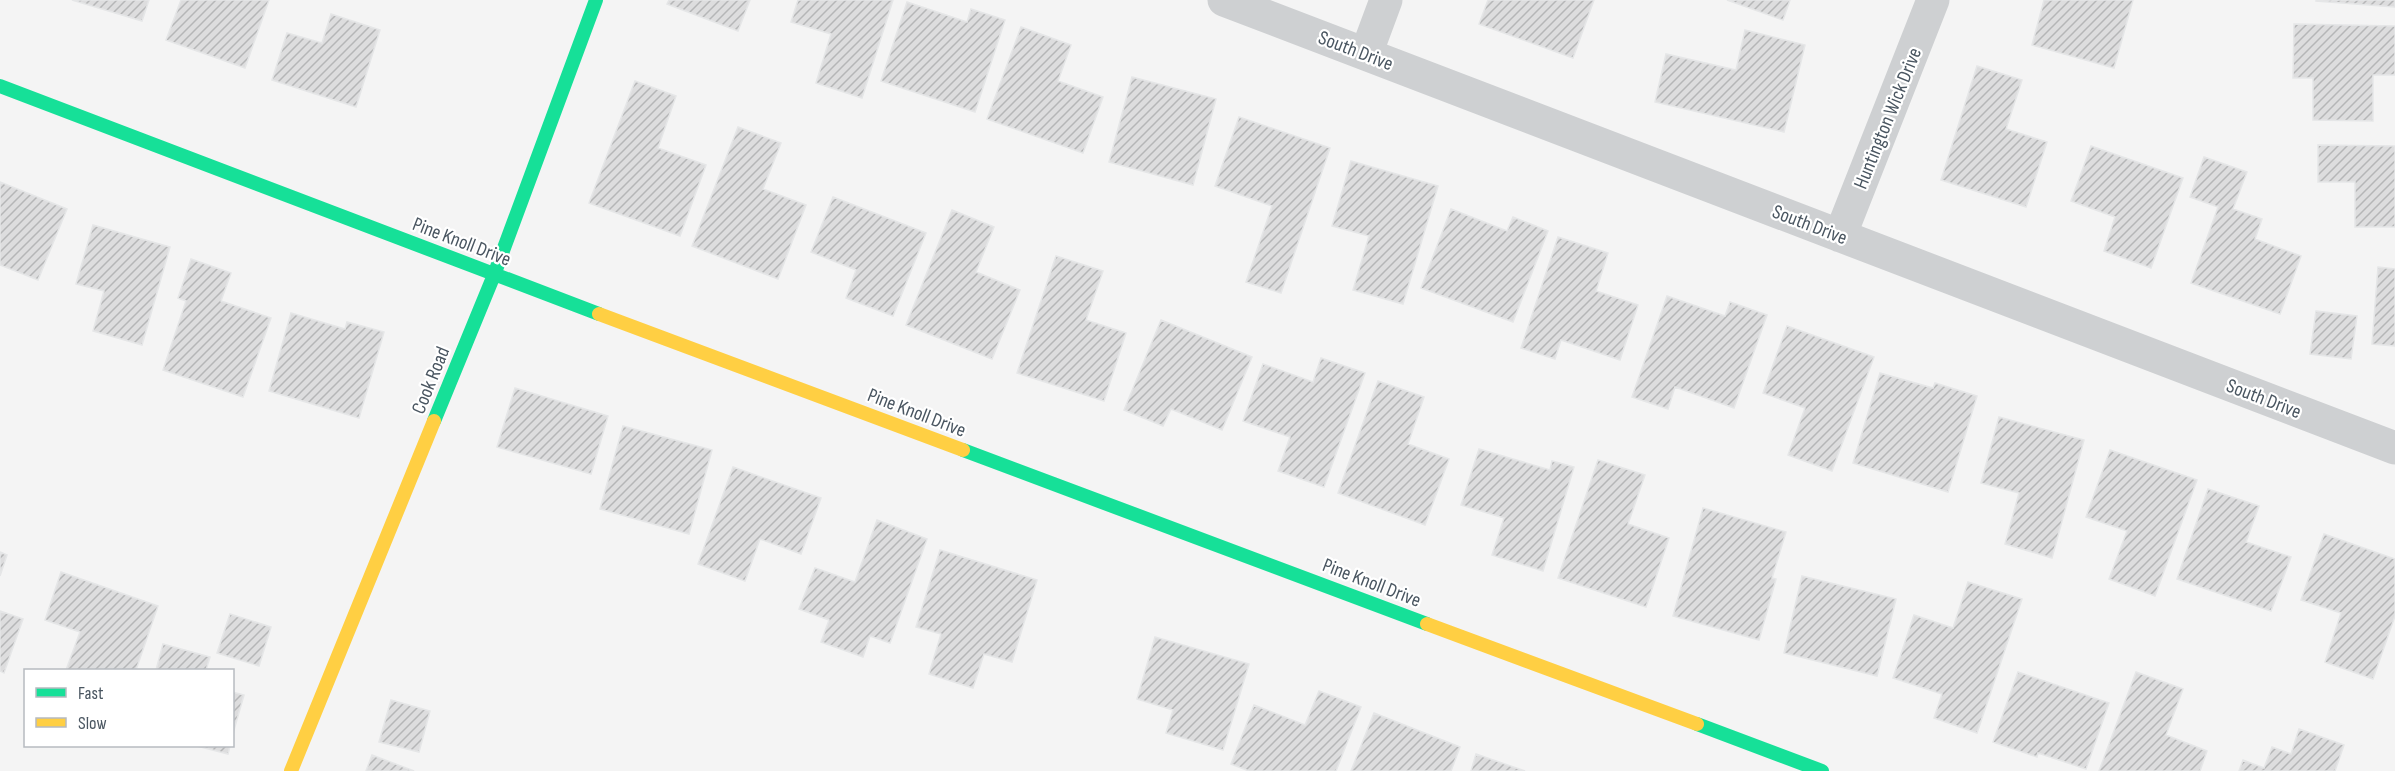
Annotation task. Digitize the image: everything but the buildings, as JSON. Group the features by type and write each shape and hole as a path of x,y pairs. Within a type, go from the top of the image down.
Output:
{"street":[{"name":"Cook Road","path":"291,771 495,275 596,0"},
{"name":"South Drive","path":"1224,0 2395,448"},
{"path":"1366,54 1386,0"},
{"name":"Huntington Wick Drive","path":"1840,236 1933,0"},
{"name":"Pine Knoll Drive","path":"0,86 495,275 1822,771"}],"traffic: fast":[{"path":"434,421 494,275 596,0"},
{"path":"0,86 599,314"},
{"path":"963,450 1427,624"},
{"path":"1697,724 1822,771"}],"traffic: slow":[{"path":"599,314 963,450"},
{"path":"291,771 434,421"},
{"path":"1427,624 1697,724"}]}
